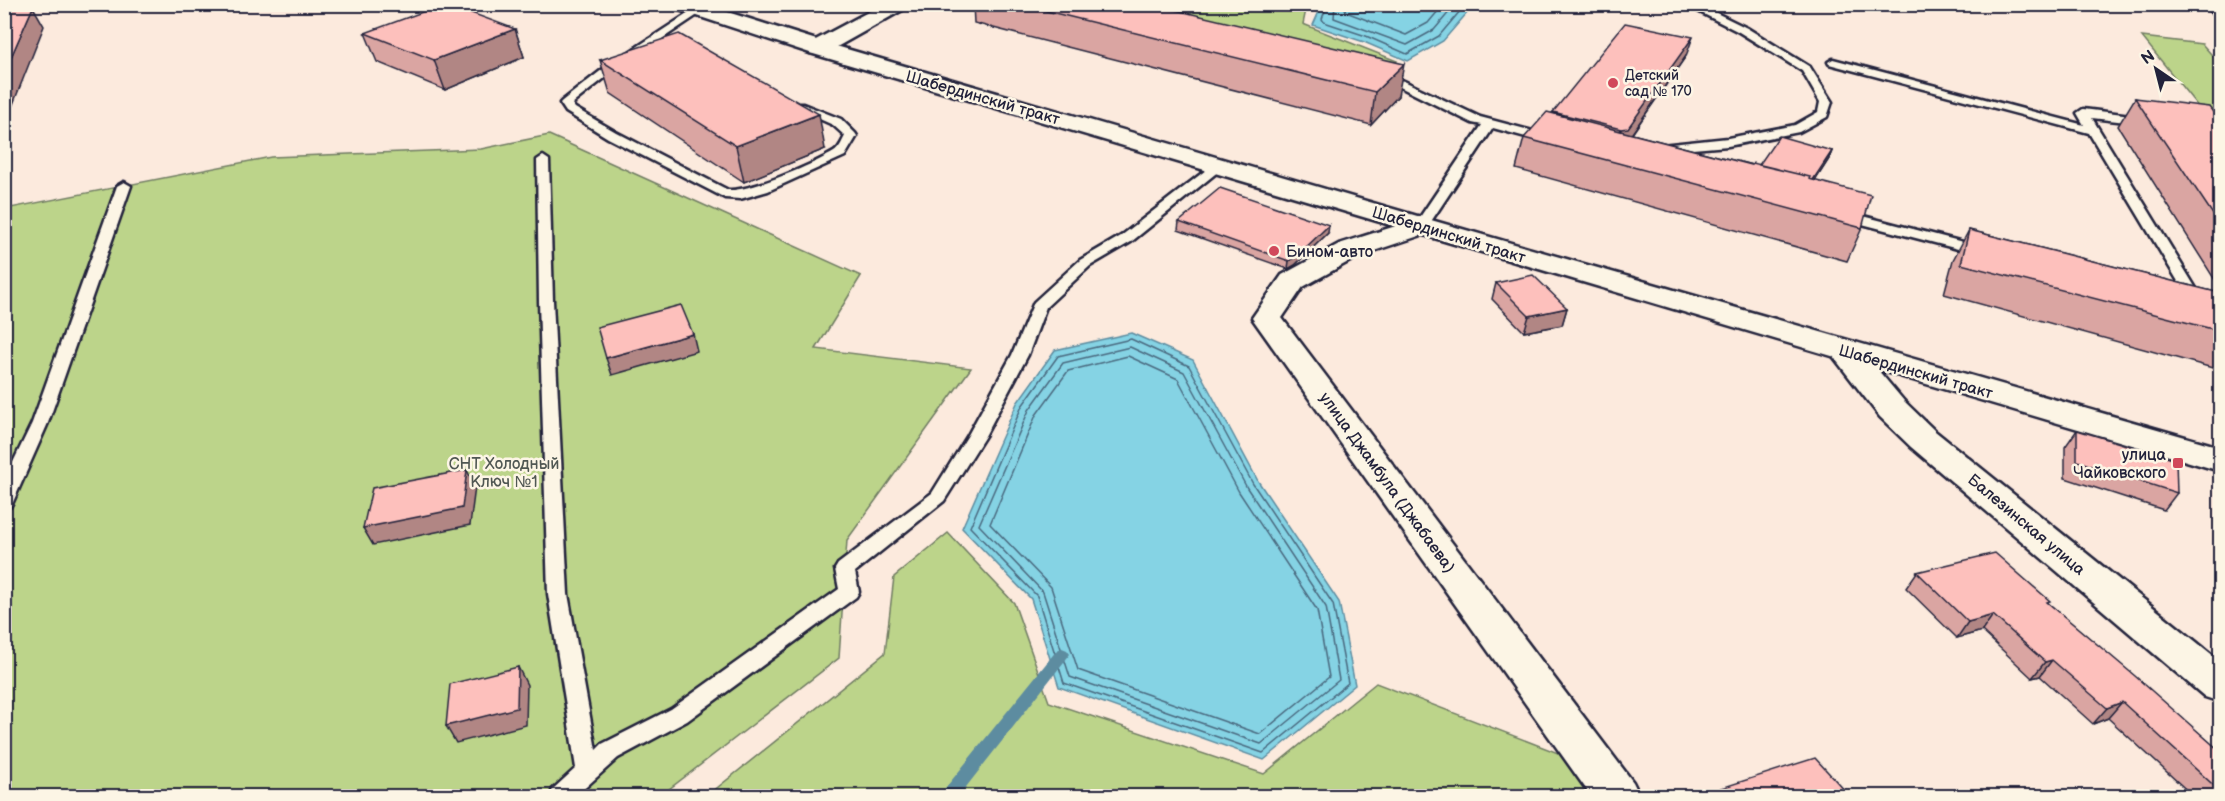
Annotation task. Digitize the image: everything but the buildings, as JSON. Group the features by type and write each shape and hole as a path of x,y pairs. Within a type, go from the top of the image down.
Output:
{"main road":[{"path":"818,48 899,4"},
{"name":"Шабердинский тракт","path":"689,7 818,48 1845,351 2220,459"},
{"name":"улица Джамбула (Джабаева)","path":"1421,226 1349,250 1292,281 1267,318 1617,796"},
{"name":"Балезинская улица","path":"1845,351 1892,409 1923,439 2220,685"}],"lane":[{"path":"1645,151 1728,142 1799,128 1822,114 1826,102 1806,69 1743,30 1689,4"},
{"path":"2212,4 2220,18"},
{"path":"689,7 652,46 566,103 570,110 612,135 725,194 740,195 763,188 841,153 850,136 837,122 784,100"},
{"path":"1833,62 2094,131"},
{"path":"1368,76 1400,83 1476,120 1566,144"},
{"path":"2158,121 2083,113 2208,313 2181,306"},
{"path":"1421,226 1490,123"},
{"path":"543,160 546,301 558,594 588,771"},
{"path":"561,796 610,751 680,715 849,592 845,568 938,497 976,436 1020,355 1040,305 1085,263 1126,239 1219,166"},
{"path":"4,502 40,423 123,186"},
{"path":"1834,213 1991,254"}],"green space":[{"path":"1135,4 1307,5 1303,24 1397,61 1382,77"},
{"path":"2142,37 2202,44 2220,64 2220,134"},
{"name":"СНТ Холодный Ключ №1","path":"549,135 861,276 816,349 971,368 847,540 839,658 660,796 5,796 5,209 271,157 481,149"},
{"path":"948,533 1014,603 1049,702 1264,774 1376,683 1566,756 1592,796 707,796 885,653 894,577"}],"water":[{"path":"1322,4 1474,5 1443,41 1408,61 1364,42 1313,25"},
{"path":"1131,333 1193,360 1258,481 1339,602 1355,685 1264,760 1059,687 1031,599 962,528 1017,403 1055,350"}],"waterway":[{"path":"949,796 1062,654"}],"place":[{"name":"Детский сад № 170","path":"1613,83"},
{"name":"Бином-авто","path":"1274,251"},
{"name":"улица Чайковского","path":"2178,463"}]}
